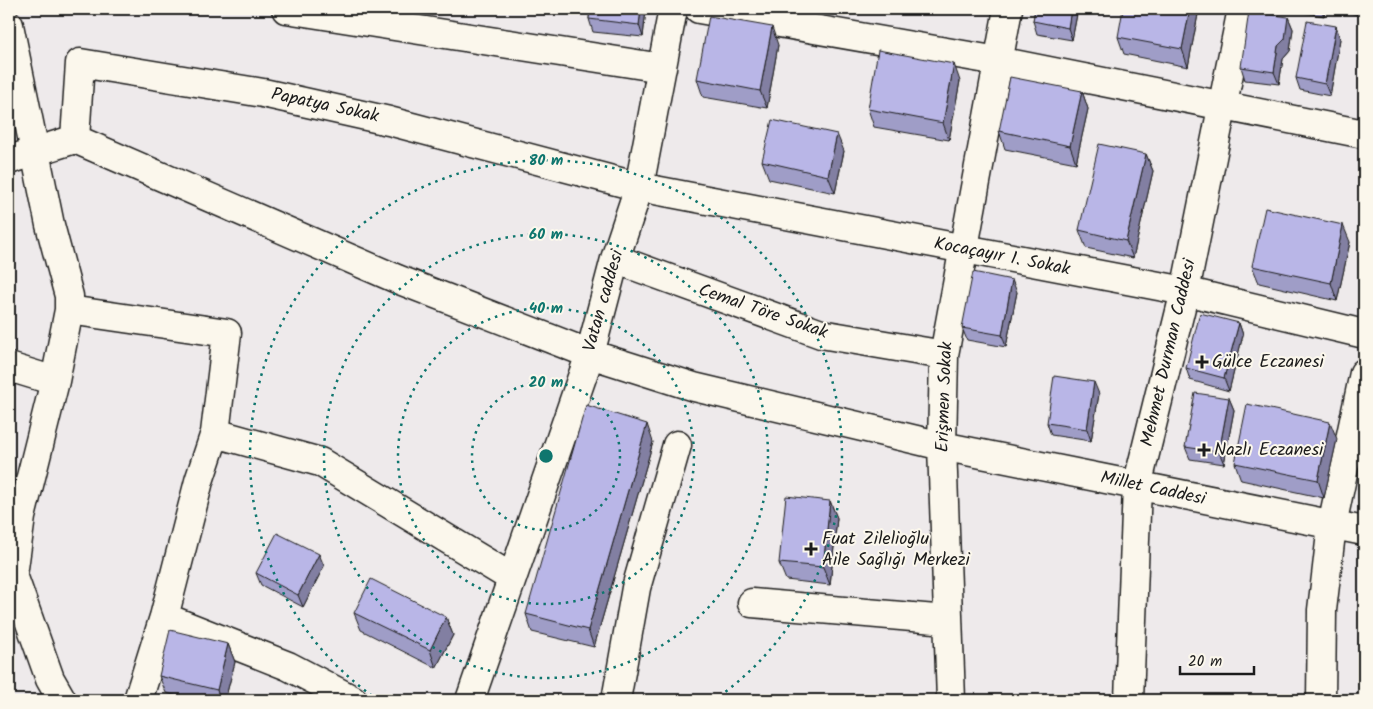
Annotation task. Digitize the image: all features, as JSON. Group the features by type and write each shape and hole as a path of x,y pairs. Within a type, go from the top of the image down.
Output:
{"street":[{"path":"287,9 662,68"},
{"name":"Vatan caddesi","path":"470,700 590,354 615,259 639,187 673,9"},
{"path":"699,9 998,61 1364,134"},
{"name":"Erişmen Sokak","path":"951,700 942,446 944,355 1008,9"},
{"name":"Mehmet Durman Caddesi","path":"1129,700 1137,486 1185,291 1221,105 1242,9"},
{"path":"9,25 50,225 69,296 69,310 55,381 21,517 13,575 50,679 62,700"},
{"name":"Papatya Sokak","path":"75,139 80,63 263,93 389,121 639,187"},
{"path":"9,160 75,139"},
{"name":"Millet Caddesi","path":"75,139 397,279 590,354 694,387 942,446 1364,531"},
{"name":"Kocaçayır 1. Sokak","path":"639,187 964,251 1185,291 1364,334"},
{"name":"Cemal Töre Sokak","path":"615,259 821,334 944,355"},
{"path":"69,310 227,333 216,432 199,481 164,617 138,700"},
{"path":"9,367 55,381"},
{"path":"1321,700 1322,610 1332,525 1364,372"},
{"path":"216,432 320,462 512,578"},
{"path":"616,700 636,588 677,445"},
{"path":"752,603 947,620"},
{"path":"164,617 288,666 354,700"}],"building":[{"path":"590,9 641,9 639,25 589,19"},
{"path":"1035,9 1071,9 1068,28 1033,21"},
{"path":"1123,9 1190,9 1182,49 1118,37"},
{"path":"1249,11 1288,17 1285,39 1278,46 1274,72 1241,67"},
{"path":"709,16 772,27 760,91 697,79"},
{"path":"1307,21 1336,26 1325,84 1296,78"},
{"path":"878,50 954,64 943,123 868,109"},
{"path":"1010,77 1082,91 1070,146 999,131"},
{"path":"772,120 837,134 828,176 762,161"},
{"path":"1099,144 1146,154 1126,241 1079,230"},
{"path":"1265,208 1343,225 1331,283 1252,266"},
{"path":"973,272 1012,280 1002,335 962,328"},
{"path":"1200,313 1239,323 1224,378 1186,368"},
{"path":"1054,376 1094,382 1087,429 1047,423"},
{"path":"1195,393 1229,398 1219,452 1185,447"},
{"path":"1247,404 1330,422 1318,480 1235,463"},
{"path":"586,405 647,424 588,630 526,614"},
{"name":"Fuat Zilelioğlu Aile Sağlığı Merkezi","path":"786,496 830,501 823,567 779,563"},
{"path":"277,533 319,554 298,595 256,573"},
{"path":"371,579 446,617 430,650 354,613"},
{"path":"170,630 228,644 217,690 159,676"}],"place":[{"name":"Gülce Eczanesi","path":"1202,362"},
{"name":"Nazlı Eczanesi","path":"1204,450"},
{"name":"Fuat Zilelioğlu Aile Sağlığı Merkezi","path":"811,549"}]}
